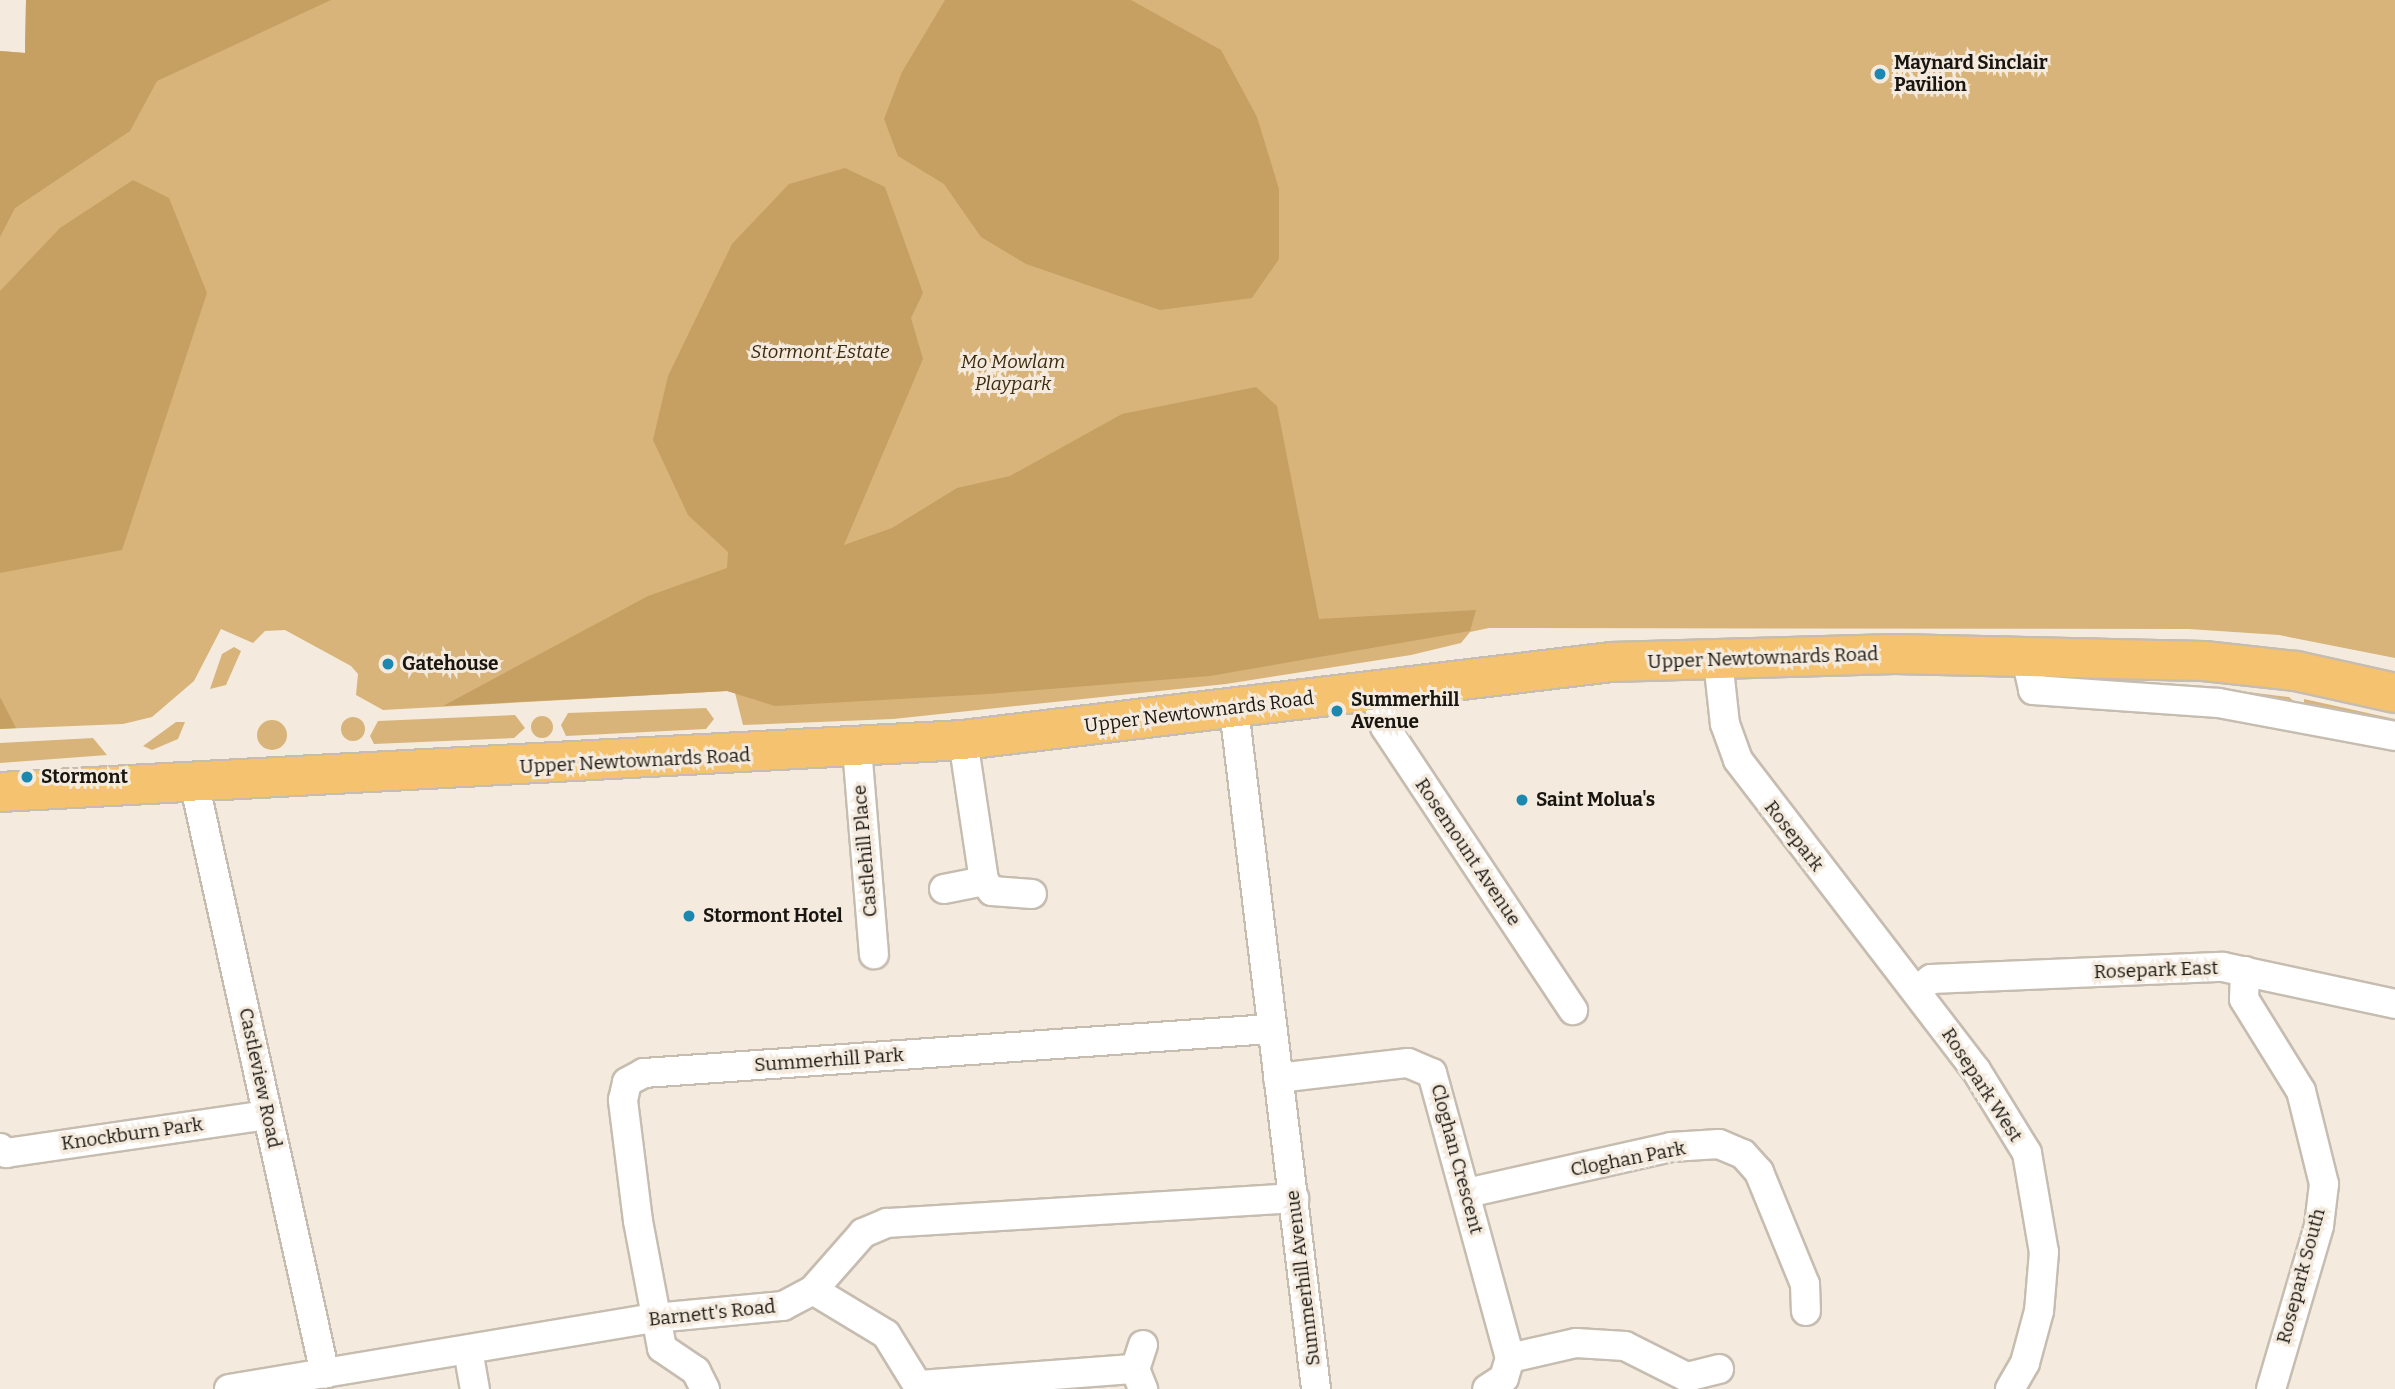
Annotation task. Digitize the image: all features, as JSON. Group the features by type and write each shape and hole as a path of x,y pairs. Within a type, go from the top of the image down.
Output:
{"highway":[{"name":"Upper Newtownards Road","path":"0,792 858,748 963,740 1234,709 1569,664 2025,654 2274,668 2395,693"}],"street":[{"path":"2025,654 2033,690 2231,705 2395,736"},
{"name":"Rosepark","path":"1718,660 1725,724 1738,760 1917,990"},
{"name":"Rosemount Avenue","path":"1374,690 1385,727 1573,1010"},
{"name":"Summerhill Avenue","path":"1234,709 1270,1029 1294,1198 1316,1389"},
{"path":"963,740 984,881 992,891 1032,894"},
{"name":"Castlehill Place","path":"858,748 874,954"},
{"name":"Castleview Road","path":"194,782 325,1374"},
{"path":"944,889 984,881"},
{"name":"Rosepark East","path":"1917,990 1931,979 1956,977 2223,967 2395,1004"},
{"name":"Rosepark South","path":"2245,971 2244,999 2301,1091 2324,1184 2319,1226 2271,1389"},
{"name":"Rosepark West","path":"1917,990 2027,1153 2037,1197 2044,1252 2039,1311 2025,1363 2010,1389"},
{"name":"Summerhill Park","path":"705,1389 696,1371 662,1348 655,1318 623,1100 627,1082 644,1073 1270,1029"},
{"name":"Cloghan Crescent","path":"1278,1078 1408,1063 1432,1073 1468,1193 1510,1358"},
{"name":"Knockburn Park","path":"0,1148 6,1153 266,1115"},
{"name":"Cloghan Park","path":"1468,1193 1671,1147 1718,1144 1743,1154 1759,1172 1805,1284 1806,1311"},
{"name":"Barnett's Road","path":"229,1389 655,1318 783,1306 813,1290 863,1233 887,1223 1294,1198"},
{"path":"813,1290 879,1328 920,1387 1140,1368"},
{"path":"1487,1389 1504,1378 1510,1358 1576,1343 1625,1346 1687,1377 1719,1369"},
{"path":"468,1350 475,1389"}],"green space":[{"name":"Stormont Estate","path":"26,0 2395,0 2395,658 2279,635 2189,629 1489,628 1470,632 1461,643 1411,655 1226,684 893,719 743,725 735,693 727,691 383,710 356,695 358,674 351,666 285,630 265,631 253,643 221,629 194,681 152,717 123,724 0,729 0,51 25,53"},
{"path":"26,0 331,0 157,81 130,131 15,208 0,237 0,51 25,53"},
{"path":"945,0 1131,0 1221,50 1257,117 1279,189 1279,259 1252,298 1160,310 1026,264 981,237 944,184 898,156 884,119 902,72"},
{"path":"845,168 885,187 923,293 911,318 923,359 844,545 892,528 957,488 1010,476 1122,414 1256,387 1277,406 1319,619 1476,610 1470,631 1210,676 988,694 775,706 727,691 443,706 648,596 727,568 728,552 688,515 653,440 668,376 732,244 789,184"},
{"path":"133,180 169,198 207,293 122,550 0,573 0,291 60,228"},
{"path":"234,647 241,651 226,685 210,689 222,654"},
{"path":"2088,683 2215,688 2289,697 2297,704"},
{"path":"0,697 16,728 0,729"},
{"path":"2304,699 2395,719 2395,727 2304,705"},
{"path":"706,708 714,719 706,729 566,736 561,725 568,713"},
{"path":"515,715 525,728 514,738 374,744 370,736 378,721"},
{"path":"542,716 550,719 553,727 550,735 542,738 534,735 531,727 534,719"},
{"path":"348,717 358,717 365,724 365,734 358,741 348,741 341,734 341,724"},
{"path":"272,720 283,724 287,735 283,746 272,750 261,746 257,735 261,724"},
{"path":"176,722 185,722 178,739 152,750 143,746"},
{"path":"93,738 107,755 0,763 0,743"}],"place":[{"name":"Maynard Sinclair Pavilion","path":"1880,74"},
{"name":"Gatehouse","path":"388,664"},
{"name":"Summerhill Avenue","path":"1337,711"},
{"name":"Stormont","path":"27,777"},
{"name":"Saint Molua's","path":"1522,800"},
{"name":"Stormont Hotel","path":"689,916"}],"park label":[{"name":"Mo Mowlam Playpark","path":"1013,373"}]}
